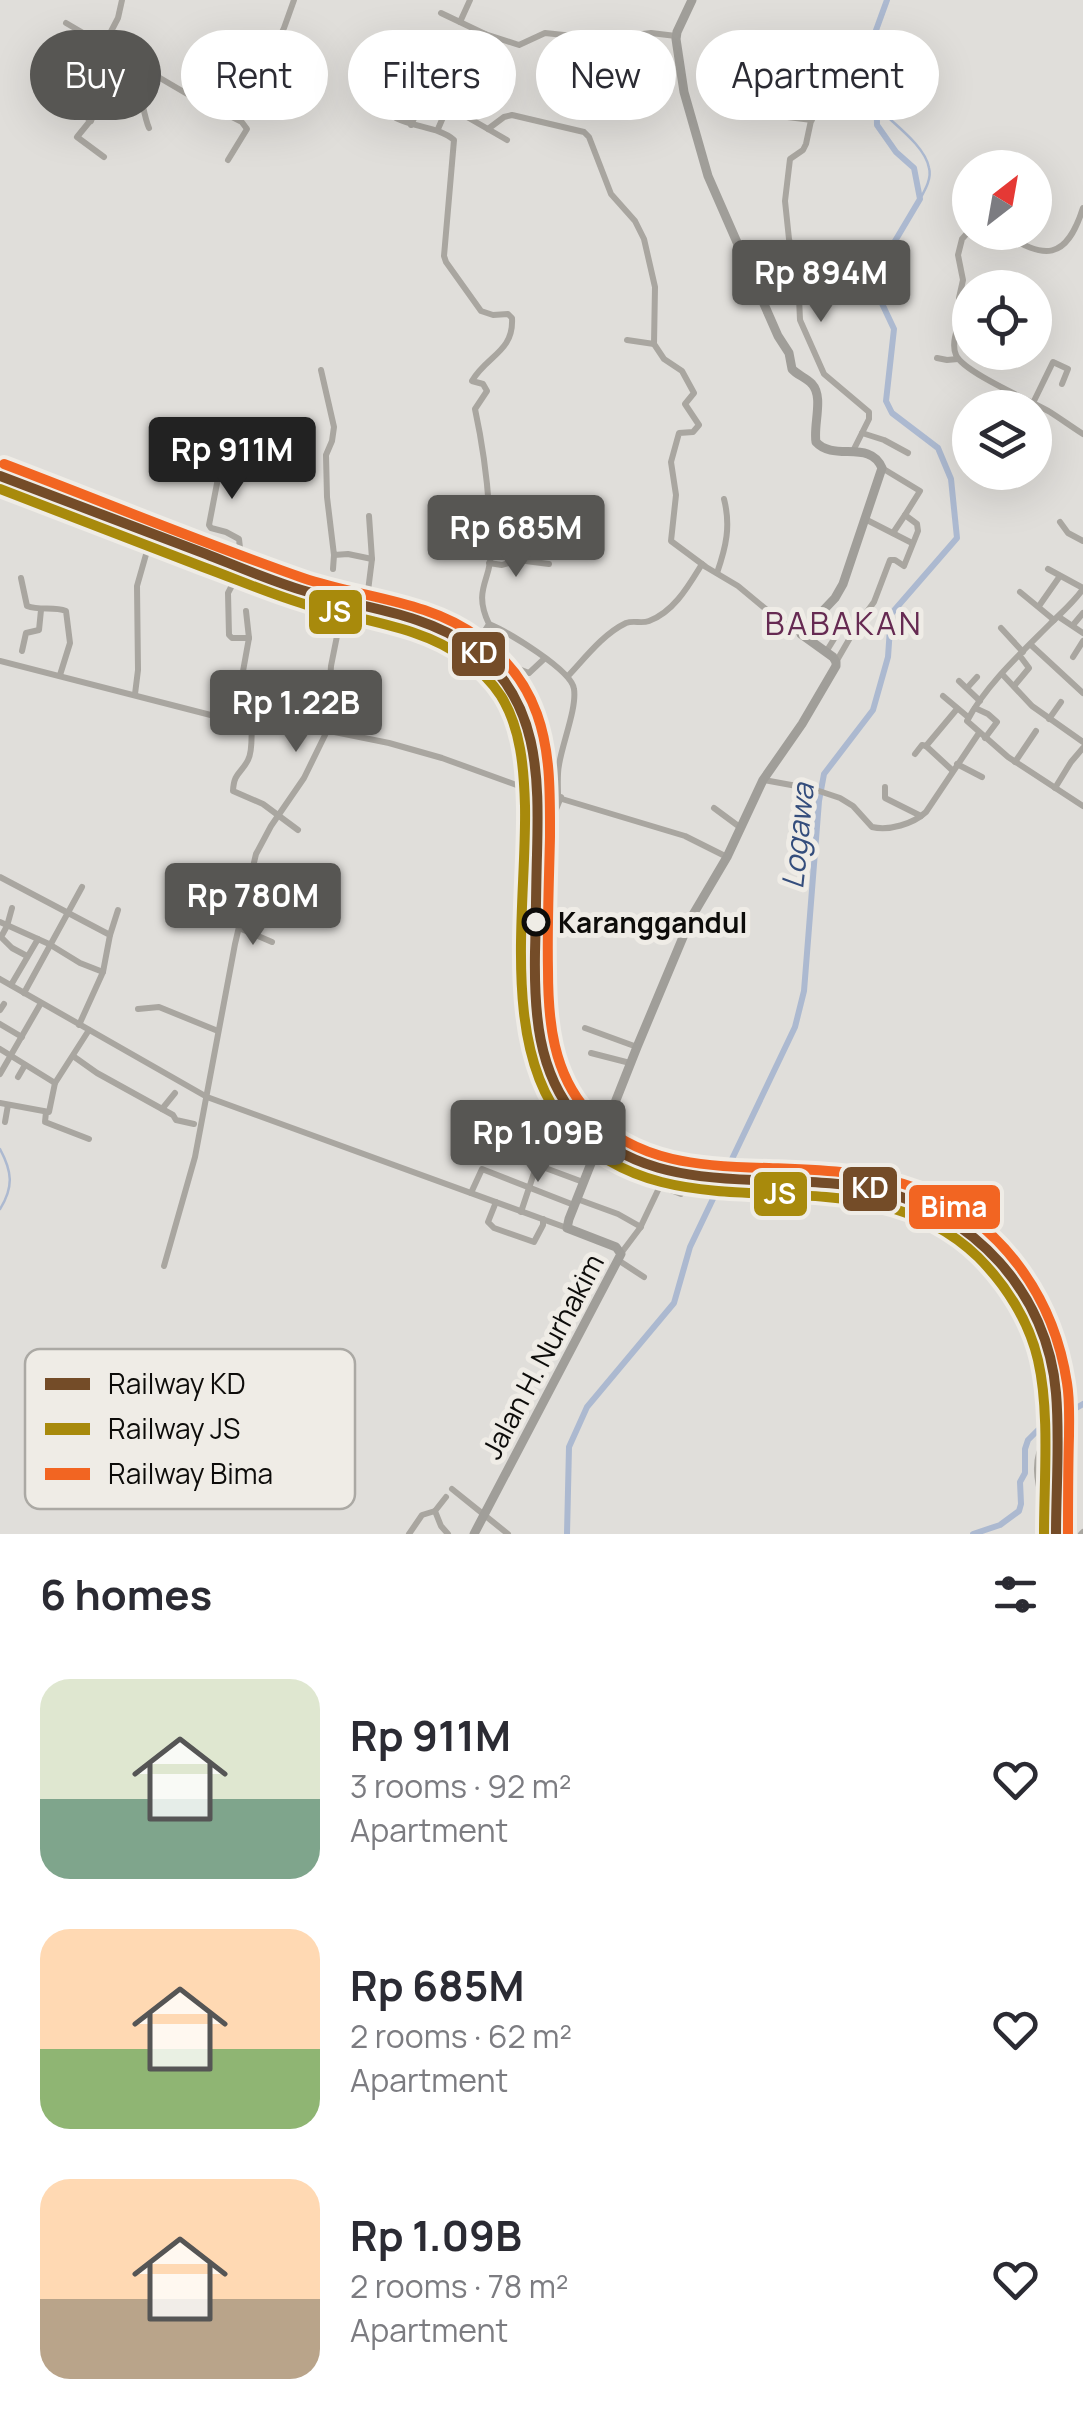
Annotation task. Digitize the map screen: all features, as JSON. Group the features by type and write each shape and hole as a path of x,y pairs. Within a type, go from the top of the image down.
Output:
{"main road":[{"path":"567,1228 636,1046 686,929 763,780 802,724 836,662 801,634 840,590 882,468 872,455 827,450 816,442 815,389 792,369 789,354 708,176 684,92 676,36 690,0"},
{"name":"Jalan H. Nurhakim","path":"474,1534 620,1256 616,1247 567,1228"}],"street":[{"path":"112,30 122,0"},
{"path":"282,30 294,0"},
{"path":"460,22 470,0"},
{"path":"441,14 477,30"},
{"path":"66,23 78,30"},
{"path":"488,129 512,115 584,132 590,137 609,190 644,239 655,287 654,344 664,359 682,371 694,392 685,404 699,425 694,432 679,432 672,462 676,496 672,542 801,634"},
{"path":"145,120 149,128"},
{"path":"228,160 247,129 241,120"},
{"path":"400,120 438,129 455,142 444,256 481,311 508,314 512,318 511,336 502,350 472,378 487,391 475,409 488,489 492,554 481,603 489,624 568,676 574,688 558,767 555,812 539,820 538,929"},
{"path":"411,125 413,120"},
{"path":"438,129 442,120"},
{"path":"474,120 507,140"},
{"path":"812,120 804,148 790,159 784,194 789,240 798,274 798,314 824,374 868,410 869,418 853,452"},
{"path":"91,121 77,138 104,157"},
{"path":"1035,250 1048,252 1060,247 1073,235 1083,208"},
{"path":"627,340 654,344"},
{"path":"936,358 952,360"},
{"path":"1039,390 1052,362 1068,369 1062,384"},
{"path":"320,370 334,427 326,455 333,570"},
{"path":"971,370 1008,390"},
{"path":"1052,415 1083,434"},
{"path":"229,421 209,525 239,539 240,569 228,592 229,635 249,638"},
{"path":"862,433 908,453"},
{"path":"882,468 920,491 893,534"},
{"path":"717,573 728,537 724,498"},
{"path":"836,662 874,602 888,562 892,559 904,566 918,531 918,526 905,515"},
{"path":"367,599 372,559 370,516"},
{"path":"864,518 912,543"},
{"path":"1060,522 1064,530 1083,541"},
{"path":"135,694 137,586 147,551"},
{"path":"334,555 372,559"},
{"path":"489,563 502,565 518,560 550,564"},
{"path":"568,676 601,641 623,625 646,622 664,612 702,564"},
{"path":"1048,569 1082,593 1002,674 968,717 968,723 1015,762 1083,806"},
{"path":"1039,606 1060,576"},
{"path":"22,578 26,605 66,611 70,638 60,676"},
{"path":"324,583 388,607 415,603 438,620 464,626 480,638 495,660 529,673 544,658"},
{"path":"1020,592 1056,618 1074,625 1083,637 1073,657"},
{"path":"22,651 26,633 39,630 41,610"},
{"path":"234,720 249,638 246,611"},
{"path":"1074,625 1083,613"},
{"path":"164,1266 196,1157 238,928 256,854 294,796 328,730 337,636 348,623 368,617"},
{"path":"480,638 489,624"},
{"path":"1002,628 1029,669 1014,686"},
{"path":"826,652 834,639"},
{"path":"1030,645 1083,693"},
{"path":"0,661 252,724 328,730 442,758 522,787 685,836 726,857"},
{"path":"1002,674 1032,706 1083,745 1055,788"},
{"path":"967,688 977,677"},
{"path":"763,780 832,795 849,804 875,828 914,821 954,767 997,722 960,681"},
{"path":"943,696 968,717"},
{"path":"1049,718 1061,702"},
{"path":"926,746 957,709"},
{"path":"252,724 250,755 236,774 232,791 264,804 298,830"},
{"path":"1015,762 1036,732"},
{"path":"915,754 922,745 926,746 954,767 982,777"},
{"path":"885,787 885,798 921,816"},
{"path":"714,808 741,828"},
{"path":"0,876 110,935"},
{"path":"24,993 82,887"},
{"path":"12,908 0,937 27,956"},
{"path":"80,1024 103,972 118,910"},
{"path":"4,924 103,972"},
{"path":"238,928 272,942"},
{"path":"11,985 38,939"},
{"path":"0,979 206,1097 567,1228"},
{"path":"0,1074 41,1003"},
{"path":"138,1008 159,1007 218,1030"},
{"path":"0,1024 22,1037"},
{"path":"584,1028 636,1046"},
{"path":"46,1112 50,1110 55,1084 89,1030"},
{"path":"0,1049 55,1084"},
{"path":"591,1053 630,1063"},
{"path":"72,1056 176,1120 194,1124"},
{"path":"18,1077 26,1065"},
{"path":"162,1109 175,1093"},
{"path":"5,1122 4,1104 46,1112"},
{"path":"518,1106 572,1126 585,1140"},
{"path":"46,1112 46,1122 88,1139"},
{"path":"522,1212 555,1120"},
{"path":"512,1128 681,1194"},
{"path":"505,1153 584,1182"},
{"path":"471,1193 482,1169 529,1188 618,1214 641,1227"},
{"path":"644,1277 620,1256 641,1227 660,1186"},
{"path":"496,1202 488,1225 533,1242 544,1220"},
{"path":"1046,1439 1040,1450 1038,1482 1048,1534"},
{"path":"452,1489 508,1534"},
{"path":"410,1534 422,1514 435,1511 446,1497"},
{"path":"435,1511 448,1534"}],"waterway":[{"name":"Logawa","path":"567,1534 569,1447 587,1407 674,1303 690,1247 795,1027 804,991 824,774 873,710 888,657 891,614 957,538 951,479 938,448 892,413 886,401 894,329 877,293 876,273 920,199 914,168 896,152 877,125 875,33 887,0"},
{"path":"891,120 926,159 930,176 920,199"},
{"path":"0,1149 10,1179 0,1209"},
{"path":"973,1534 1000,1525 1019,1511 1028,1440 1083,1404"}],"rail line":[{"name":"Bima","path":"4,464 303,578 439,615 479,638 497,654 527,692 545,744 550,806 549,1008 560,1063 576,1097 607,1129 649,1152 720,1166 845,1172 882,1178 948,1203 998,1242 1036,1292 1060,1351 1069,1403 1068,1534"},
{"name":"KD","path":"0,476 280,583 433,626 471,647 494,668 511,690 531,741 538,826 537,1018 546,1061 564,1100 595,1136 658,1168 705,1177 831,1183 877,1190 912,1201 974,1238 1000,1262 1021,1291 1050,1356 1057,1410 1056,1534"},
{"name":"JS","path":"0,489 276,595 429,638 465,659 484,676 508,708 522,763 524,1016 532,1057 546,1094 567,1126 611,1162 660,1182 878,1205 930,1223 978,1257 1015,1304 1038,1360 1045,1424 1044,1534"}],"place":[{"name":"Karanggandul","path":"536,922"}],"district":[{"name":"BABAKAN","path":"844,623"}]}
